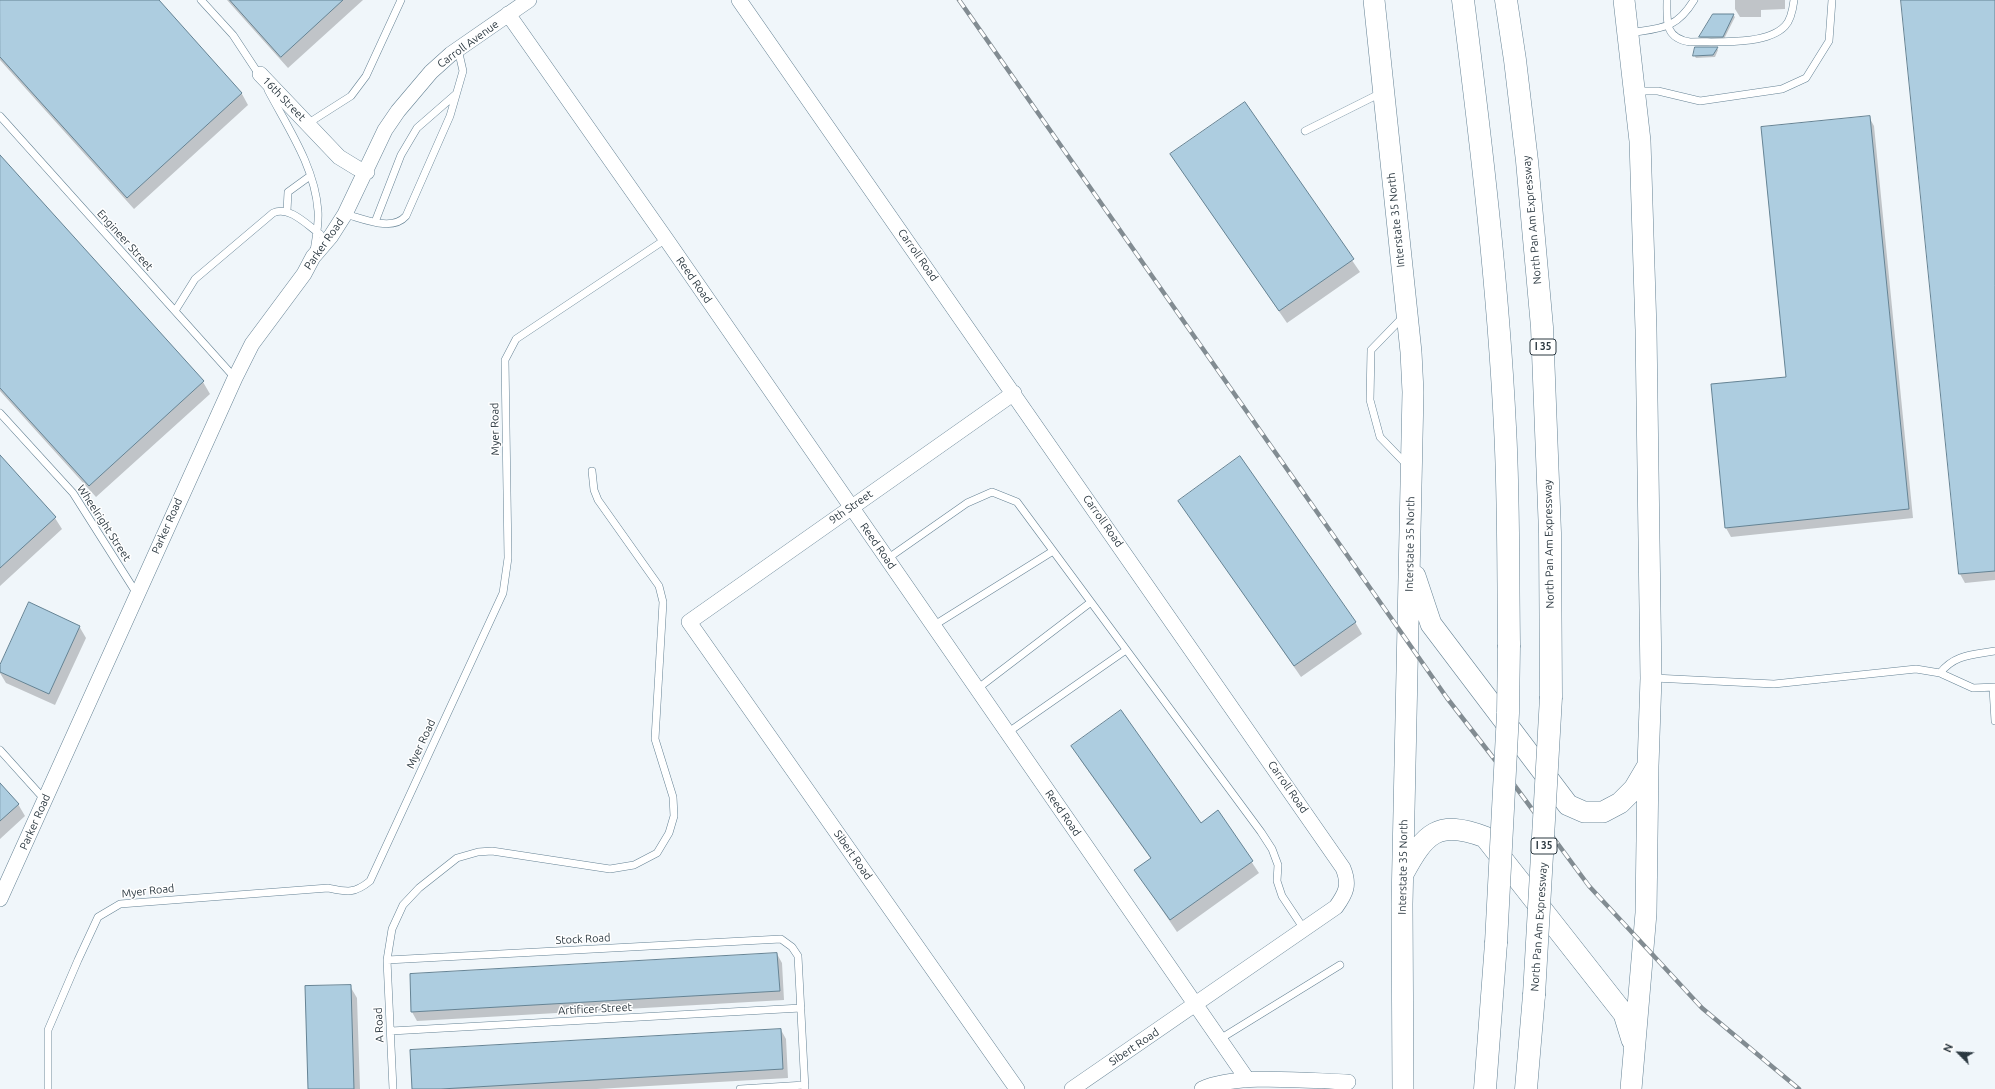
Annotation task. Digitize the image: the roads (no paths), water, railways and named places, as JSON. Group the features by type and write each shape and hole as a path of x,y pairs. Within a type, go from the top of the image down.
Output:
{"highway":[{"path":"1463,0 1485,184 1505,428 1509,645 1506,742 1496,943 1485,1089"},
{"name":"North Pan Am Expressway","path":"1506,0 1527,161 1542,327 1550,534 1552,697 1534,995 1526,1089"},
{"path":"1474,1089 1492,997"}],"main road":[{"name":"Interstate 35 North","path":"1374,0 1413,392 1403,875 1403,1089"},
{"path":"1624,0 1640,141 1645,291 1651,678 1646,913 1631,1089"},
{"path":"1410,560 1431,624 1568,805 1584,812 1603,812 1620,803 1634,789 1648,766"},
{"path":"1403,875 1422,842 1447,828 1465,830 1485,837 1624,1014 1635,1048"},
{"path":"1398,1089 1404,1054"}],"street":[{"name":"Carroll Avenue","path":"367,172 385,130 398,111 431,72 458,49 529,0"},
{"name":"Carroll Road","path":"739,0 1344,868 1347,877 1345,894 1336,907 1196,1004"},
{"name":"Reed Road","path":"508,14 666,239 1247,1079"},
{"name":"16th Street","path":"260,74 308,124"},
{"path":"308,124 339,158 367,172"},
{"name":"Parker Road","path":"0,899 235,378 252,344 304,274 323,235 345,214 367,172"},
{"name":"9th Street","path":"689,622 851,506 1014,393"},
{"name":"Sibert Road","path":"689,622 1016,1089"},
{"name":"Sibert Road","path":"1072,1089 1196,1004"},
{"path":"1202,1089 1212,1084 1247,1079 1348,1082"}],"lane":[{"path":"201,0 233,35 260,74 300,147 310,176 323,235"},
{"path":"308,124 351,96 366,76 401,0"},
{"path":"1667,0 1668,26 1674,35 1682,40 1690,42 1750,40 1770,36 1786,26 1794,0"},
{"path":"1628,33 1668,26 1679,20 1694,0"},
{"path":"1634,91 1658,91 1700,101 1782,89 1806,78 1829,42 1832,0"},
{"path":"345,214 375,222 393,224 401,222 406,216 450,116 457,94 463,71 458,49"},
{"path":"1305,131 1383,92"},
{"path":"375,222 401,155 417,128 457,94"},
{"name":"Engineer Street","path":"0,116 235,378"},
{"path":"287,211 288,192 310,176"},
{"path":"175,311 196,278 273,213 280,210 287,211 323,235"},
{"name":"Myer Road","path":"48,1089 48,1030 98,917 120,904 328,888 347,892 360,889 370,881 503,593 508,558 505,360 516,339 666,239"},
{"path":"1406,314 1371,350 1370,400 1380,437 1412,470"},
{"name":"Wheelright Street","path":"0,413 73,493 137,594"},
{"name":"A Road","path":"393,1089 387,960 392,929 403,905 419,888 457,858 478,852 492,851 610,868 634,866 657,853 669,833 674,816 673,797 654,739 662,602 659,586 598,500 594,490 592,471"},
{"path":"887,559 967,503 992,492 1017,502 1268,844 1278,865 1277,881 1282,896 1304,929"},
{"path":"933,626 1053,551"},
{"path":"977,689 1091,602"},
{"path":"1008,733 1126,650"},
{"path":"1940,673 1947,664 1962,656 1995,652"},
{"path":"1651,678 1774,684 1916,669 1940,673 1972,688 1994,687 1995,721"},
{"path":"0,750 45,800"},
{"name":"Stock Road","path":"387,960 781,939 792,947 798,956 801,1008"},
{"path":"1220,1039 1340,965"},
{"path":"740,1089 805,1087 801,1008"},
{"name":"Artificer Street","path":"391,1032 801,1008"}],"railway":[{"path":"959,0 1447,698 1512,782 1589,886 1702,1008 1799,1089"}]}
